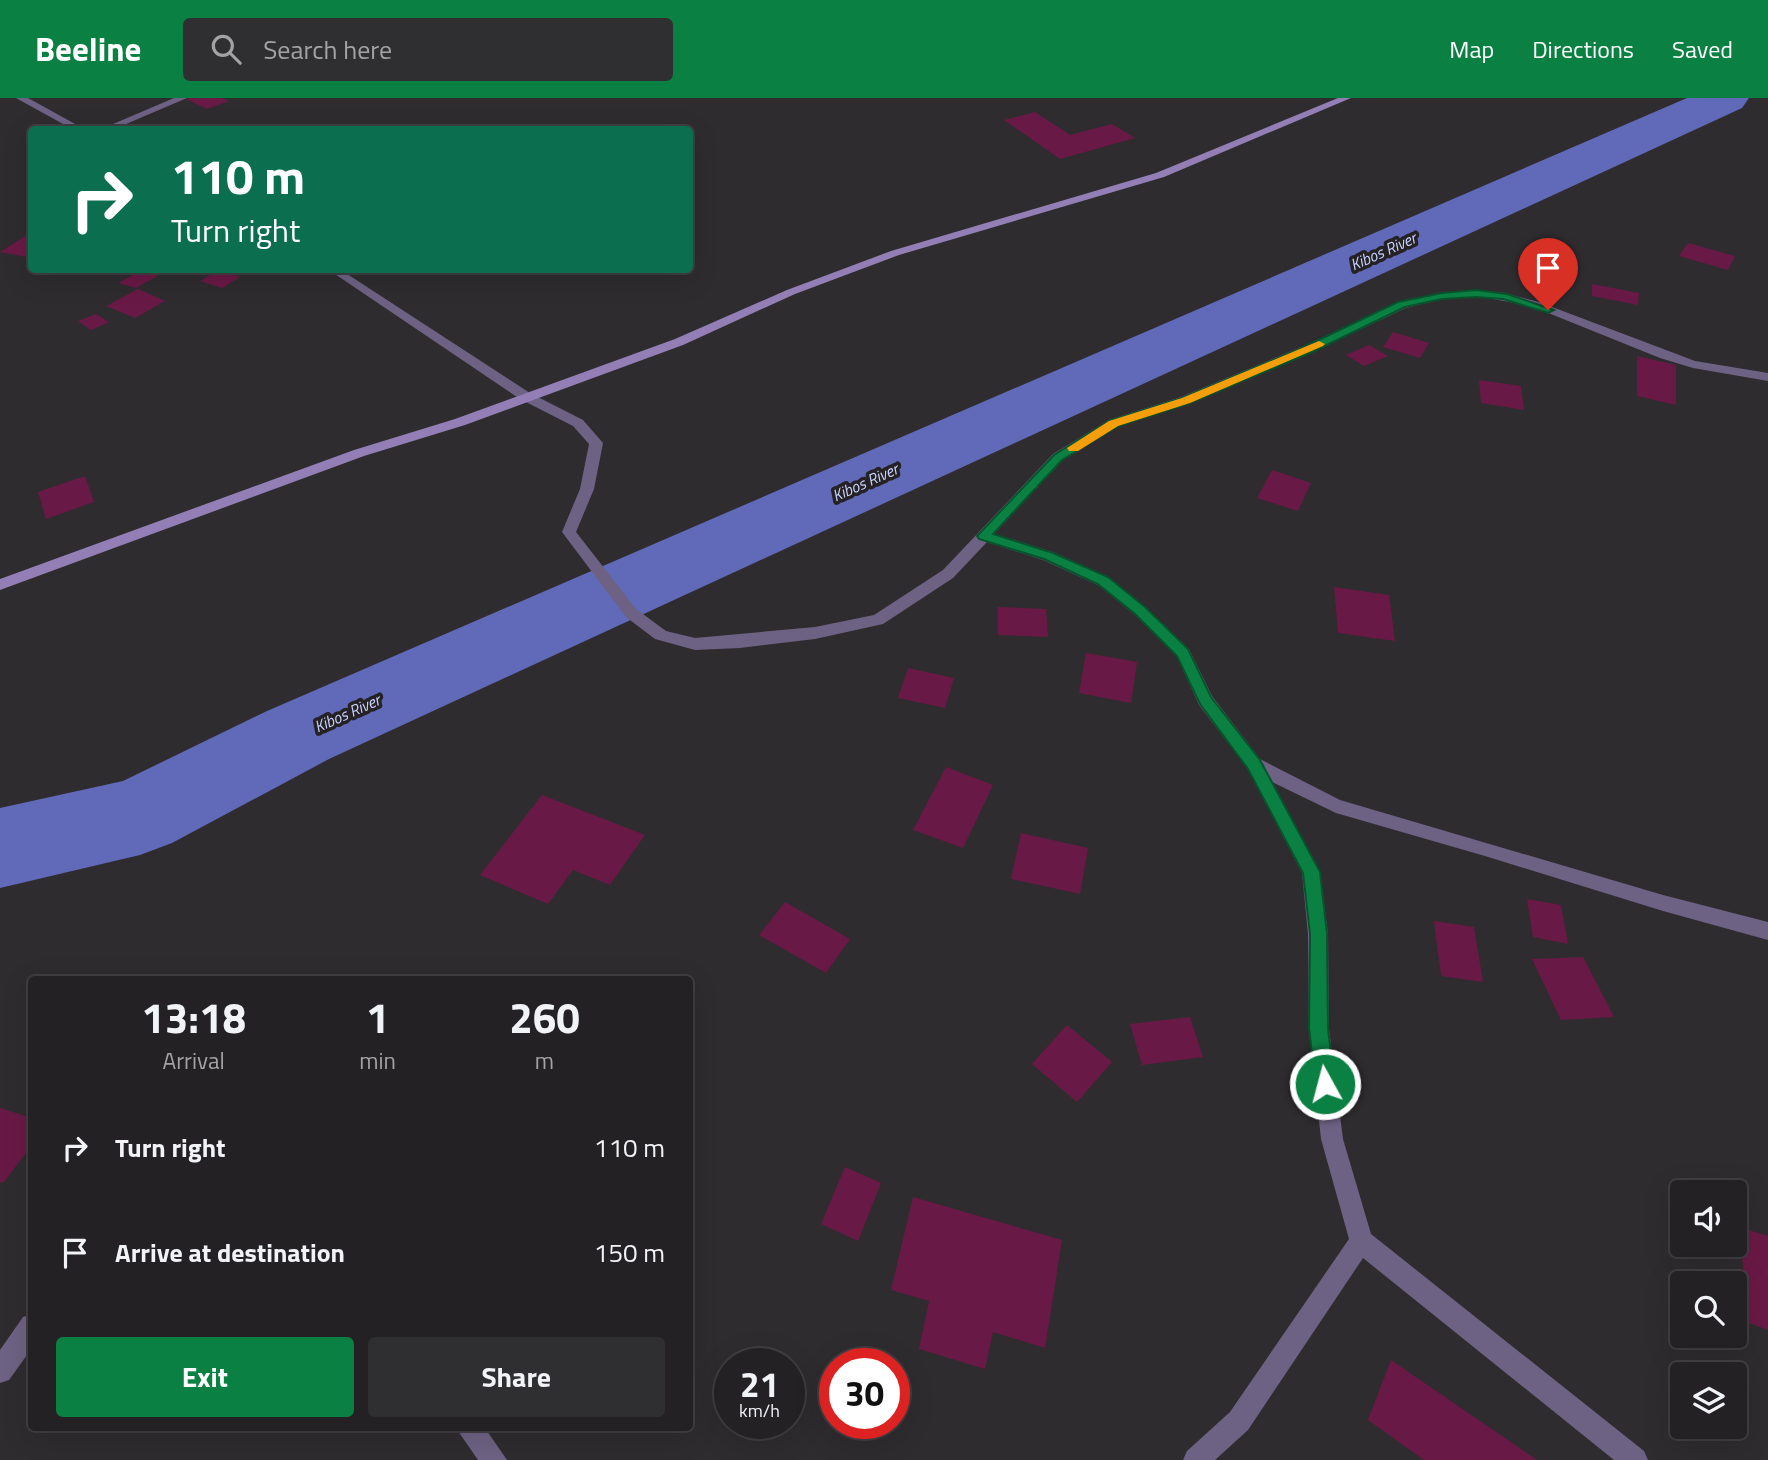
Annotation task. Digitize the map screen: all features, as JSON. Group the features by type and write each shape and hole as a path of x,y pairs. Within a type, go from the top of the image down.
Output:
{"main road":[{"path":"0,585 359,453 460,422 525,396 679,342 791,292 895,253 1160,175 1346,98"}],"street":[{"path":"21,98 74,126"},
{"path":"113,126 182,98"},
{"path":"339,273 525,396 578,423 596,443 594,467 587,494 569,532 631,613 661,635 695,644 740,642 815,633 878,620 948,574 1058,457 1114,423 1186,400 1308,349 1402,304 1476,293 1504,296 1535,304 1633,345 1684,361 1768,377"},
{"path":"984,536 1048,556 1103,581 1140,611 1183,653 1205,700 1254,764 1311,872 1318,934 1319,1029 1332,1139 1361,1241 1635,1460"},
{"path":"1254,764 1336,806 1485,848 1663,903 1768,931"},
{"path":"1196,1460 1239,1421 1361,1241"},
{"path":"0,1371 28,1332"},
{"path":"471,1431 494,1460"}],"building":[{"path":"222,98 229,101 207,109 186,99"},
{"path":"1035,112 1070,135 1112,124 1135,138 1060,159 1004,120"},
{"path":"27,235 28,235 28,257 0,252"},
{"path":"1688,243 1735,256 1728,270 1679,256"},
{"path":"136,273 159,275 136,288 118,283"},
{"path":"214,273 228,273 240,277 222,288 200,281"},
{"path":"1592,284 1639,293 1638,305 1592,296"},
{"path":"138,289 165,301 135,318 106,306"},
{"path":"96,314 109,322 91,330 78,321"},
{"path":"1393,332 1429,343 1420,358 1383,347"},
{"path":"1369,345 1388,356 1364,366 1346,355"},
{"path":"1637,356 1676,365 1676,405 1637,396"},
{"path":"1479,380 1521,386 1524,410 1481,403"},
{"path":"1272,470 1311,483 1298,511 1257,498"},
{"path":"85,476 94,502 46,519 38,492"},
{"path":"1334,587 1389,595 1395,641 1338,633"},
{"path":"998,607 1046,609 1048,637 998,635"},
{"path":"1086,653 1137,662 1131,703 1079,693"},
{"path":"908,668 954,678 945,708 898,698"},
{"path":"946,767 993,785 963,848 913,830"},
{"path":"542,795 645,835 610,885 573,870 548,904 480,875"},
{"path":"1021,833 1088,848 1080,894 1011,879"},
{"path":"1527,899 1561,905 1568,944 1533,937"},
{"path":"785,902 850,939 826,973 759,935"},
{"path":"1434,921 1474,927 1483,982 1441,976"},
{"path":"1583,957 1614,1017 1561,1020 1532,959"},
{"path":"1190,1017 1203,1057 1142,1065 1130,1024"},
{"path":"1067,1025 1112,1062 1077,1102 1032,1064"},
{"path":"0,1108 28,1117 28,1150 3,1183 0,1182"},
{"path":"845,1167 881,1183 858,1241 821,1224"},
{"path":"913,1197 1062,1240 1045,1348 993,1332 985,1369 919,1349 929,1301 891,1290"},
{"path":"1747,1229 1768,1236 1768,1330 1749,1323 1747,1271 1744,1271 1742,1257 1747,1257"},
{"path":"1391,1360 1537,1460 1424,1460 1368,1420"}],"waterway":[{"name":"Kibos River","path":"0,848 140,816 298,735 1726,98"}],"slow traffic":[{"path":"1073,448 1114,423 1186,400 1319,344"}],"route":[{"path":"1325,1084 1319,1029 1318,934 1311,872 1254,764 1205,700 1183,653 1140,611 1103,581 1048,556 984,536 1058,457 1114,423 1186,400 1308,349 1402,304 1476,293 1504,296 1548,310"}]}
